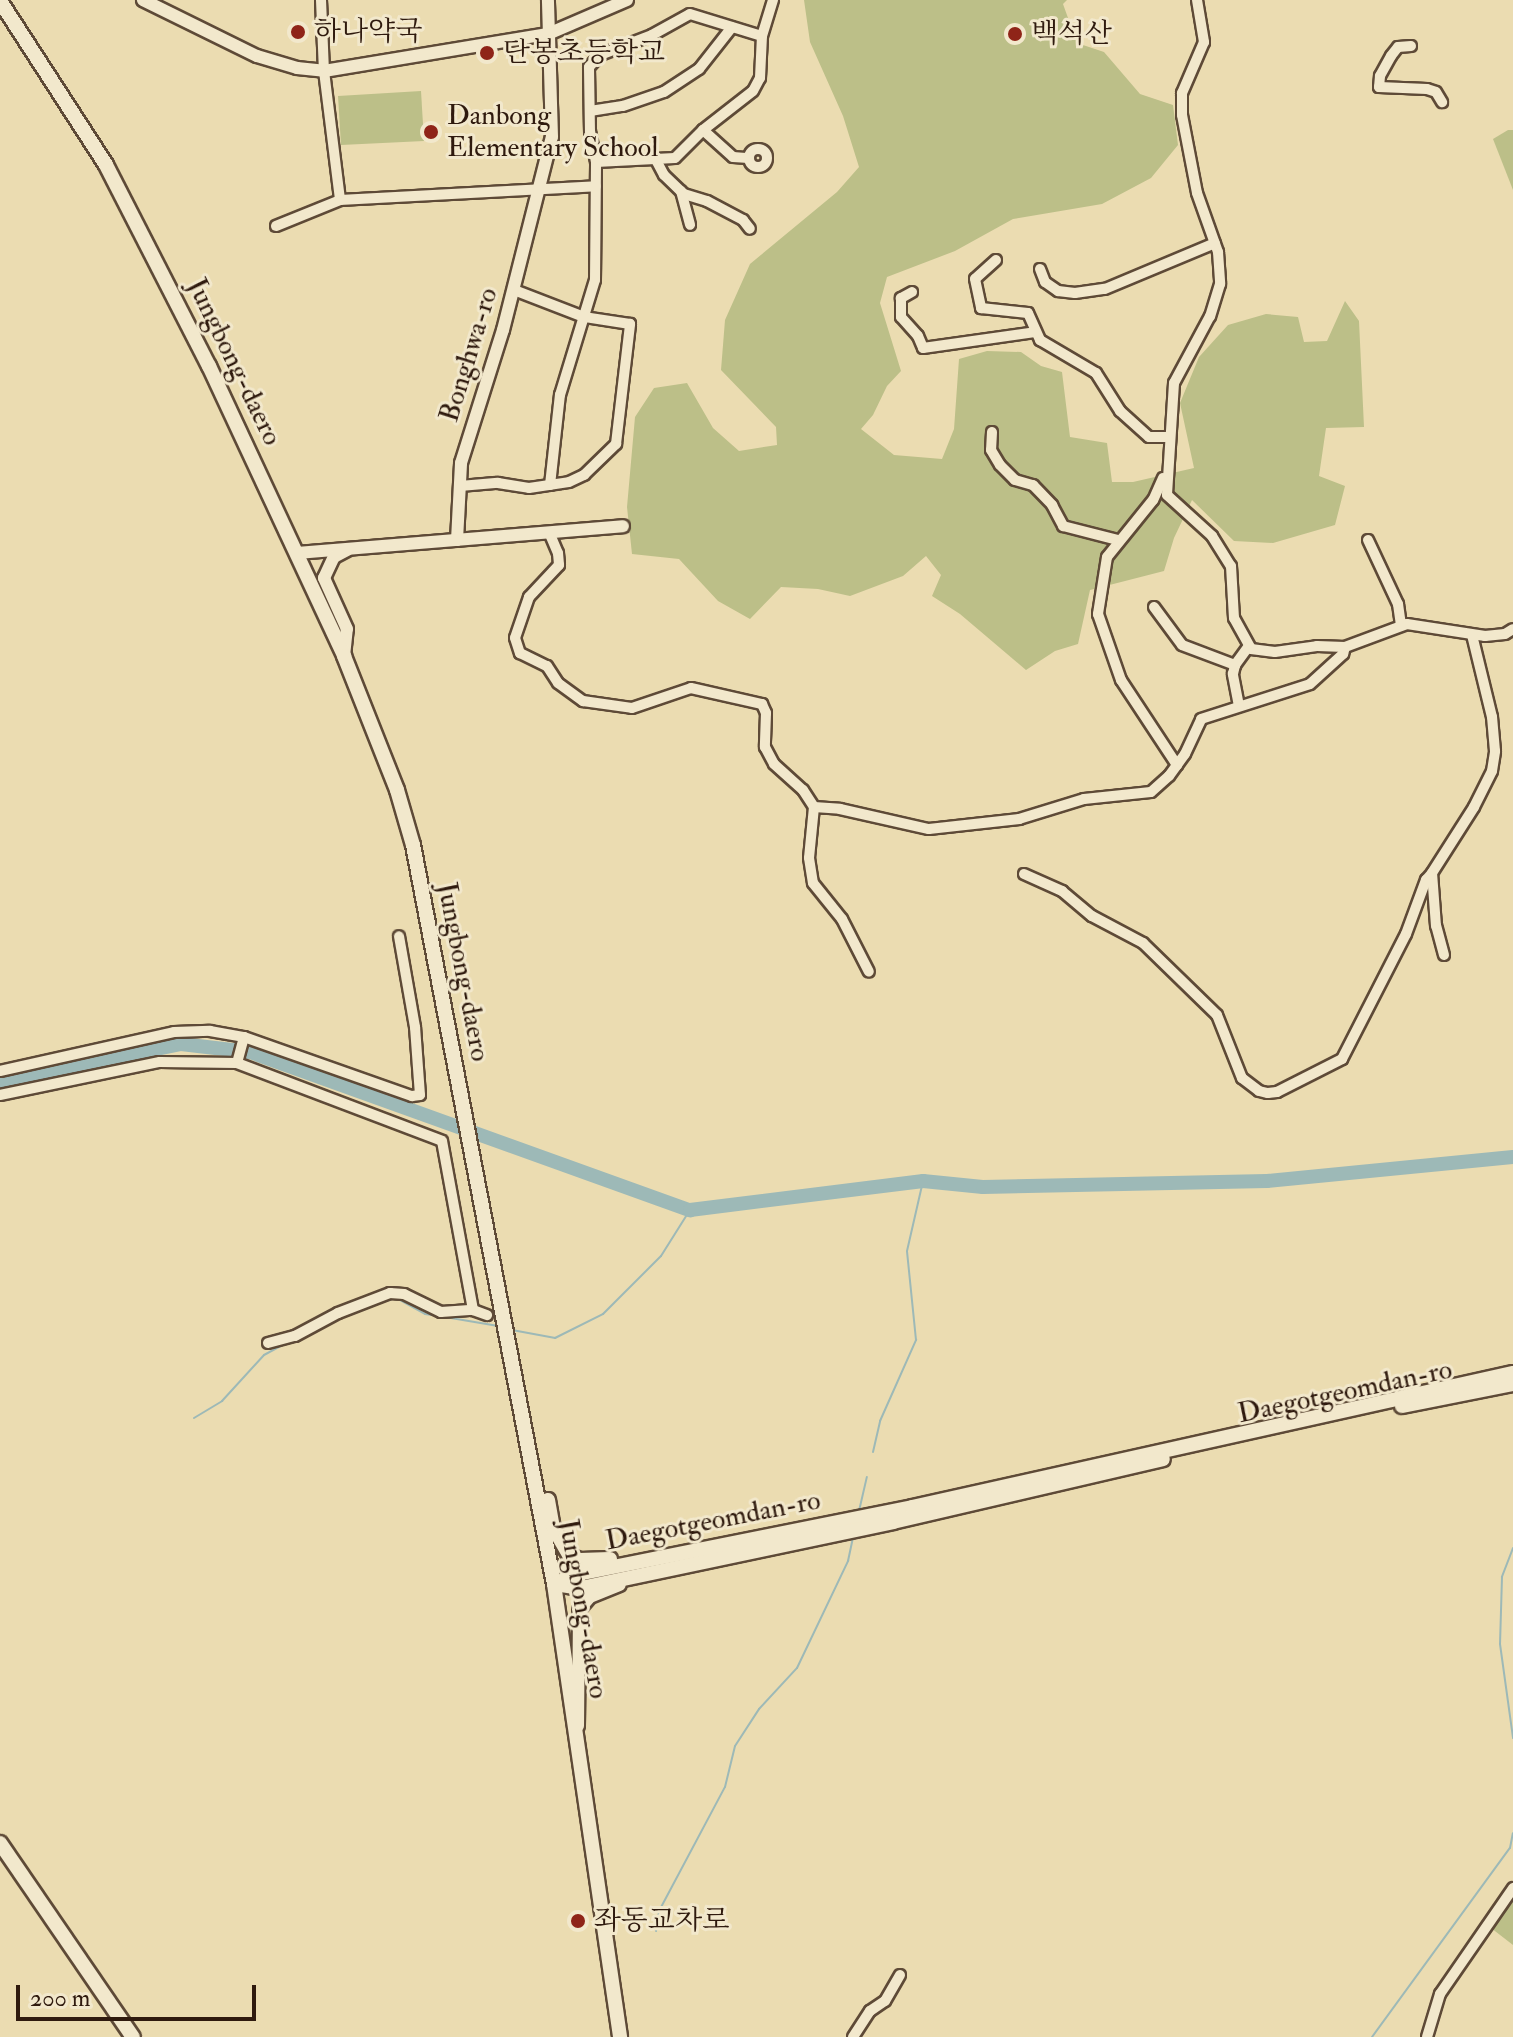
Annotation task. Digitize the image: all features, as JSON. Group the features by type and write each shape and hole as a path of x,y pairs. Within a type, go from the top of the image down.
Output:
{"main road":[{"name":"Jungbong-daero","path":"0,1 106,165 209,366 344,656 393,778 413,845 473,1167 494,1315 509,1356 554,1584 620,2037"},
{"name":"Daegotgeomdan-ro","path":"892,1517 1513,1373"},
{"name":"Daegotgeomdan-ro","path":"554,1584 578,1574 892,1517 1513,1384"},
{"path":"532,1465 548,1499 562,1547 570,1556 580,1560 654,1559"},
{"name":"Daegotgeomdan-ro","path":"554,1584 581,1588 830,1529"},
{"path":"0,1843 133,2037"}],"street":[{"path":"143,0 257,56 297,68 324,71 548,34 627,0"},
{"path":"321,0 324,71 340,200"},
{"name":"Bonghwa-ro","path":"457,540 460,486 471,425 514,290 552,137 548,0"},
{"path":"596,162 675,158 703,130 757,87 762,36 773,0"},
{"path":"1197,0 1204,42 1182,93 1182,115 1197,193 1215,243 1220,269 1217,296 1174,383 1167,469 1170,501 1212,536 1231,566 1234,618 1248,647"},
{"path":"550,485 560,395 595,280 596,162 589,67 600,55 652,35 687,15 762,36"},
{"path":"590,111 623,106 672,87 699,69 732,27"},
{"path":"1411,46 1398,47 1380,76 1379,87 1427,89 1436,92 1442,102"},
{"path":"703,130 733,157 749,158"},
{"path":"656,160 661,172 681,191 743,220 750,229"},
{"path":"276,226 340,200 596,186"},
{"path":"681,191 690,225"},
{"path":"1040,269 1045,282 1058,291 1075,293 1105,289 1215,243"},
{"path":"996,260 975,279 981,308 1028,313 1040,340 1096,373 1120,411 1149,437 1170,437"},
{"path":"460,486 550,485 580,478 613,449 617,441 631,327 624,320 584,317 514,290"},
{"path":"912,292 901,298 901,317 918,336 923,348 1035,332"},
{"path":"992,432 991,450 1000,465 1015,480 1033,485 1052,505 1063,526 1118,540"},
{"path":"1167,469 1153,500 1107,557 1099,620 1121,680 1177,765"},
{"path":"297,553 623,526"},
{"path":"549,532 558,553 559,565 529,597 515,638 520,653 547,666 558,683 583,701 632,708 691,688 758,701 766,713 765,747 774,764 803,790 814,807 809,858 813,883 842,919 869,972"},
{"path":"1368,540 1398,604 1401,626"},
{"path":"344,656 347,629 324,578 334,557 348,549"},
{"path":"1154,607 1182,645 1235,665"},
{"path":"1248,647 1275,652 1317,646 1345,647 1401,626 1416,624 1472,635 1496,636 1513,629"},
{"path":"1024,874 1062,891 1092,916 1143,943 1217,1015 1242,1078 1259,1091 1277,1092 1342,1059 1406,934 1426,880 1474,807 1494,761 1492,717 1472,635"},
{"path":"1239,706 1233,682 1235,665 1248,647"},
{"path":"814,807 840,809 929,829 1019,819 1084,799 1151,792 1177,765 1201,719 1310,684 1335,663 1345,647"},
{"path":"1432,873 1436,926 1444,955"},
{"path":"0,1071 174,1032 210,1031 244,1037 412,1096 420,1095 412,1002 399,936"},
{"path":"237,1062 244,1037"},
{"path":"0,1095 160,1062 237,1062 442,1141 473,1310"},
{"path":"268,1343 295,1336 338,1313 390,1293 404,1294 435,1310 473,1310 494,1315"},
{"path":"577,1733 579,1610 590,1597 647,1574"},
{"path":"1427,2037 1440,1994 1513,1888"},
{"path":"853,2037 870,2011 885,2001 900,1975"}],"green space":[{"path":"804,0 1067,0 1063,4 1077,43 1104,52 1140,94 1173,105 1178,145 1151,178 1102,204 1013,219 955,251 887,277 880,303 901,371 887,386 873,415 861,429 894,455 942,459 954,429 959,359 987,351 1021,352 1041,366 1062,372 1070,437 1107,443 1112,482 1133,482 1194,468 1180,403 1199,357 1228,325 1266,314 1298,317 1304,342 1327,341 1345,301 1359,321 1364,427 1326,428 1319,476 1345,486 1335,525 1273,543 1234,541 1192,500 1174,538 1164,571 1090,590 1078,644 1055,651 1026,670 960,614 932,596 941,575 926,556 903,576 850,596 818,589 781,587 750,619 718,601 679,559 632,554 627,507 635,417 654,388 687,383 713,428 739,451 777,445 776,427 721,370 725,320 750,264 837,192 859,167 843,116 810,42"},
{"path":"421,91 424,141 341,145 338,96"},
{"path":"1513,130 1513,190 1493,139"},
{"path":"1513,1897 1513,1945 1491,1928"}],"waterway":[{"path":"0,1081 181,1044 250,1052 690,1210 923,1181 983,1187 1267,1181 1513,1157"},
{"path":"873,1452 880,1421 916,1340 907,1251 923,1181"},
{"path":"512,1330 555,1338 603,1314 661,1256 690,1210"},
{"path":"363,1308 396,1298 425,1314 439,1316"},
{"path":"445,1317 498,1326"},
{"path":"194,1418 222,1401 264,1355 285,1344"},
{"path":"859,1511 867,1477"},
{"path":"656,1931 659,1911 725,1787 735,1746 759,1709 797,1668 848,1561 853,1537"},
{"path":"1513,1548 1502,1577 1500,1644 1513,1738"},
{"path":"1372,2037 1510,1848 1513,1833"}],"place":[{"name":"하나약국","path":"298,32"},
{"name":"백석산","path":"1015,34"},
{"name":"단봉초등학교","path":"487,53"},
{"name":"Danbong Elementary School","path":"431,132"},
{"name":"좌동교차로","path":"578,1921"}]}
